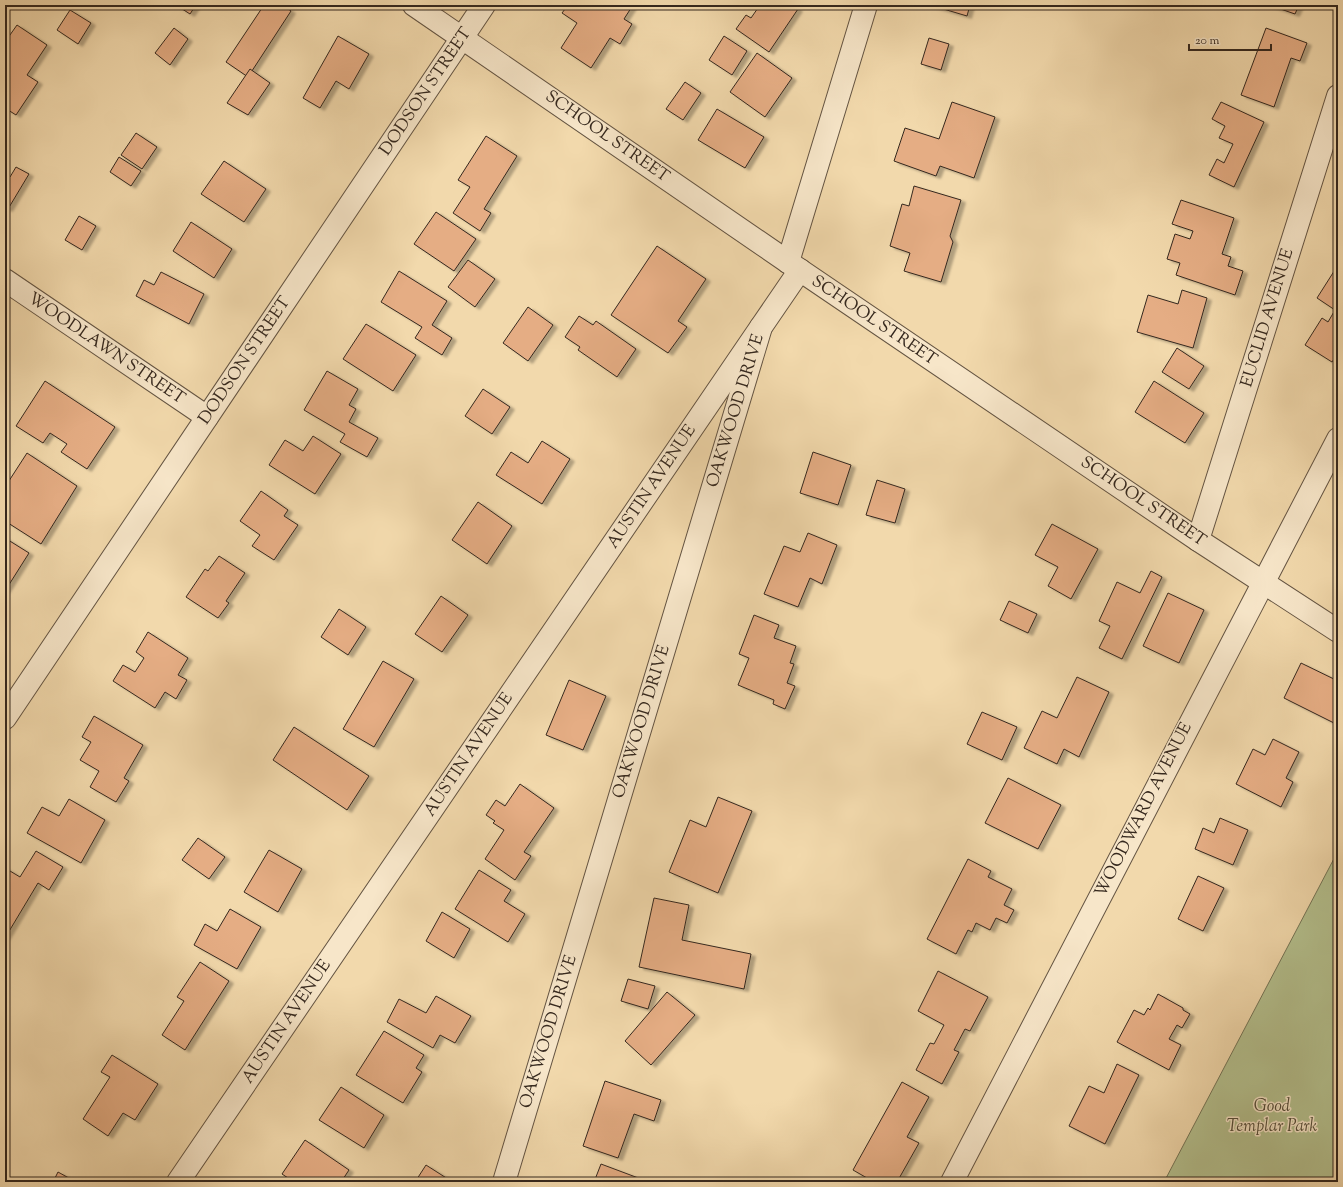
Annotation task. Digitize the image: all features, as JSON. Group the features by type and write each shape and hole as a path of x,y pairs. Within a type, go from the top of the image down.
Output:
{"street":[{"name":"SCHOOL STREET","path":"414,5 463,37 794,266 1198,540 1338,631"},
{"name":"DODSON STREET","path":"5,718 484,5"},
{"name":"OAKWOOD DRIVE","path":"504,1182 761,327 794,266 866,5"},
{"name":"EUCLID AVENUE","path":"1198,540 1338,96"},
{"name":"WOODLAWN STREET","path":"5,280 207,417"},
{"name":"AUSTIN AVENUE","path":"178,1182 761,327"},
{"name":"WOODWARD AVENUE","path":"952,1182 1338,439"}],"green space":[{"name":"Good Templar Park","path":"1338,851 1338,1182 1164,1182"}],"building":[{"path":"176,5 196,5 190,14"},
{"path":"264,5 283,5 291,11 248,77 226,62"},
{"path":"568,5 633,5 624,19 632,24 620,44 610,38 591,68 561,48 577,23 562,13"},
{"path":"760,5 793,5 798,9 769,52 736,29 746,15 751,18"},
{"path":"930,5 970,5 967,16"},
{"path":"1269,5 1299,5 1295,14"},
{"path":"70,10 91,23 78,44 57,30"},
{"path":"17,25 47,45 27,75 38,82 16,115 5,108 5,42"},
{"path":"174,28 188,39 170,65 155,53"},
{"path":"1266,28 1307,43 1300,61 1291,58 1274,107 1241,95"},
{"path":"338,36 369,54 349,89 336,81 320,108 303,98"},
{"path":"724,36 747,51 732,75 709,60"},
{"path":"929,38 949,44 941,70 921,64"},
{"path":"757,53 792,78 765,117 730,92"},
{"path":"250,69 270,83 248,115 227,103"},
{"path":"685,82 701,93 683,120 666,109"},
{"path":"952,102 995,117 974,178 940,166 936,176 894,161 905,128 939,139"},
{"path":"1221,102 1264,122 1234,187 1209,175 1217,159 1224,163 1233,144 1219,138 1225,126 1212,119"},
{"path":"717,109 764,137 745,168 698,140"},
{"path":"136,133 157,147 142,169 121,155"},
{"path":"486,136 517,156 484,209 491,213 480,231 453,213 470,187 458,180"},
{"path":"119,157 141,171 131,186 110,172"},
{"path":"224,161 266,189 244,222 201,194"},
{"path":"16,167 29,174 8,209 5,208 5,174 10,177"},
{"path":"914,186 961,200 950,236 953,242 941,282 904,271 910,253 890,246 902,204 909,206"},
{"path":"1181,200 1234,218 1222,254 1231,257 1228,266 1243,271 1235,295 1176,275 1180,263 1167,259 1175,234 1190,239 1193,231 1172,224"},
{"path":"436,212 476,239 454,271 414,244"},
{"path":"79,216 96,226 82,250 65,240"},
{"path":"191,222 232,249 214,278 173,251"},
{"path":"1338,228 1338,238 1334,236"},
{"path":"657,246 706,279 678,321 687,327 668,353 611,315"},
{"path":"468,260 495,279 475,307 448,287"},
{"path":"1338,265 1338,353 1332,362 1305,345 1322,318 1328,322 1335,310 1317,298"},
{"path":"399,271 447,301 432,325 452,338 442,355 415,338 422,327 381,302"},
{"path":"161,272 204,294 189,324 136,296 144,280 154,285"},
{"path":"1182,290 1207,298 1193,348 1137,332 1148,295 1178,304"},
{"path":"528,307 553,325 528,361 503,343"},
{"path":"579,316 593,325 596,321 636,349 617,377 578,350 580,347 565,337"},
{"path":"366,324 416,355 393,391 343,359"},
{"path":"1177,348 1204,366 1189,389 1162,372"},
{"path":"327,371 358,389 349,405 356,409 349,422 378,438 367,457 340,442 345,434 304,410"},
{"path":"45,381 115,427 87,469 61,452 67,444 50,433 43,443 16,426"},
{"path":"1154,381 1204,413 1185,443 1135,412"},
{"path":"483,389 510,407 492,434 465,416"},
{"path":"313,436 341,454 315,494 269,465 285,440 303,451"},
{"path":"542,441 570,459 542,504 496,475 511,452 528,463"},
{"path":"813,452 851,465 838,505 800,493"},
{"path":"27,453 77,486 41,544 5,521 5,487"},
{"path":"877,480 905,489 895,523 866,515"},
{"path":"261,491 288,510 284,516 298,525 274,560 252,546 260,535 240,521"},
{"path":"478,502 512,526 487,564 452,540"},
{"path":"1052,524 1098,549 1071,599 1048,586 1058,567 1035,555"},
{"path":"808,533 837,545 822,584 810,578 798,607 764,594 784,546 800,552"},
{"path":"5,538 29,553 5,591"},
{"path":"219,556 245,573 226,601 229,603 218,618 186,597 205,569 208,571"},
{"path":"1151,571 1162,577 1122,659 1099,648 1110,626 1099,621 1117,582 1140,593"},
{"path":"1168,593 1204,610 1179,663 1143,646"},
{"path":"441,596 468,615 442,652 415,634"},
{"path":"1009,601 1037,614 1028,633 1000,620"},
{"path":"339,609 366,627 348,655 321,637"},
{"path":"754,615 779,625 774,638 796,646 790,663 794,664 787,683 795,686 785,709 773,704 774,700 738,685 749,658 739,654"},
{"path":"148,632 188,658 178,675 187,680 176,699 165,692 155,708 113,681 123,665 135,672 144,658 136,652"},
{"path":"383,661 414,679 374,747 343,729"},
{"path":"1301,663 1338,681 1338,725 1284,698"},
{"path":"1077,677 1109,692 1079,757 1064,749 1057,764 1024,748 1042,711 1057,718"},
{"path":"569,680 606,696 583,750 546,735"},
{"path":"982,712 1017,727 1002,760 967,744"},
{"path":"94,716 143,745 124,778 129,781 116,802 90,787 99,771 80,760 91,742 82,737"},
{"path":"294,727 369,776 347,810 273,760"},
{"path":"1273,739 1299,752 1286,778 1293,782 1281,807 1236,784 1253,749 1265,755"},
{"path":"1008,778 1061,805 1038,849 985,823"},
{"path":"520,784 554,808 524,852 531,856 515,880 485,859 504,830 493,823 495,821 486,815 496,800 505,806"},
{"path":"718,797 752,811 718,893 669,872 690,820 706,827"},
{"path":"69,799 105,820 81,863 27,833 42,807 59,816"},
{"path":"1220,818 1248,830 1233,865 1195,849 1203,828 1214,833"},
{"path":"198,838 225,857 209,879 182,860"},
{"path":"269,850 302,869 278,912 244,892"},
{"path":"36,851 63,867 49,890 38,883 5,938 5,868 20,877"},
{"path":"968,859 991,871 988,877 1012,889 1004,905 1014,910 1007,923 996,918 990,930 976,923 972,932 968,930 956,954 927,939"},
{"path":"479,870 511,890 504,901 525,914 508,942 455,909"},
{"path":"1198,876 1224,888 1203,931 1178,919"},
{"path":"654,898 689,905 682,940 751,954 744,989 639,967"},
{"path":"230,909 261,927 237,969 194,945 205,924 217,931"},
{"path":"442,912 470,929 454,958 426,941"},
{"path":"200,962 229,981 185,1050 162,1035 184,1001 177,997"},
{"path":"938,971 988,997 970,1031 965,1029 954,1050 959,1052 942,1084 916,1070 930,1043 934,1044 944,1025 918,1011"},
{"path":"628,979 655,986 648,1009 621,1001"},
{"path":"667,992 695,1015 651,1065 625,1041"},
{"path":"1158,994 1183,1008 1183,1010 1190,1014 1182,1028 1177,1025 1169,1039 1181,1045 1169,1070 1117,1042 1134,1010 1144,1015 1148,1008 1150,1010"},
{"path":"436,996 471,1016 455,1043 440,1035 433,1048 387,1022 399,999 426,1013"},
{"path":"384,1031 424,1055 416,1068 422,1072 403,1103 356,1075"},
{"path":"112,1055 158,1084 135,1120 123,1113 108,1136 83,1119 110,1077 101,1072"},
{"path":"1117,1064 1139,1075 1105,1144 1069,1126 1089,1086 1104,1093"},
{"path":"605,1081 661,1100 654,1121 634,1114 618,1158 583,1146"},
{"path":"902,1082 929,1097 907,1137 919,1143 897,1182 874,1182 853,1170"},
{"path":"341,1087 384,1115 364,1148 319,1120"},
{"path":"305,1140 349,1170 341,1182 294,1182 282,1174"},
{"path":"601,1164 641,1179 640,1182 594,1182"},
{"path":"426,1165 451,1181 451,1182 415,1182"},
{"path":"58,1172 76,1182 53,1182"}]}
